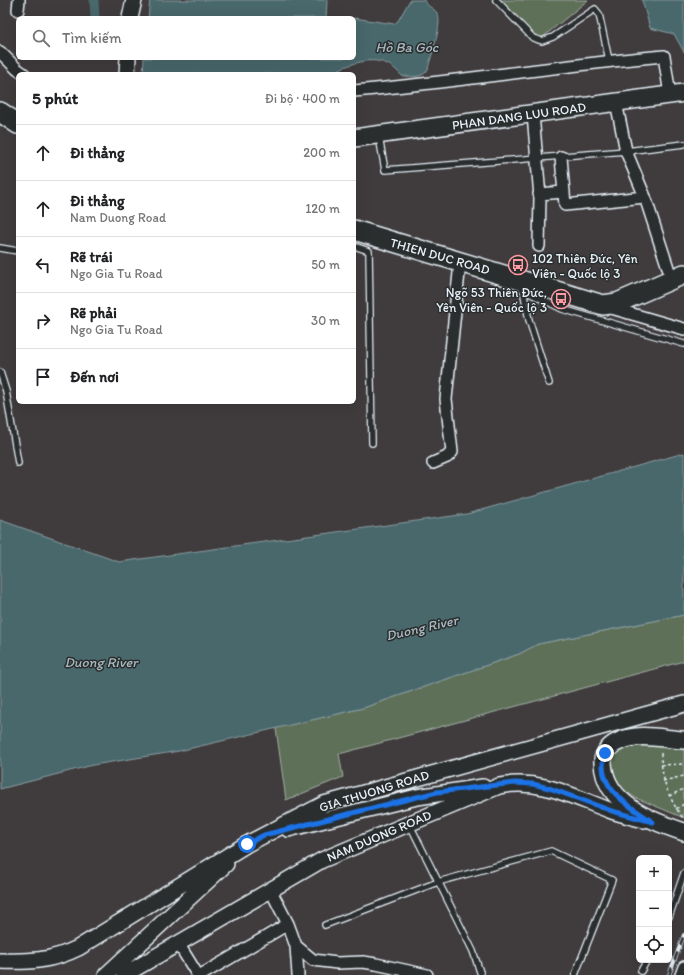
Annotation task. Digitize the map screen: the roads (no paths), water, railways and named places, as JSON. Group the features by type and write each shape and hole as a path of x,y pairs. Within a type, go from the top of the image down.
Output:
{"highway":[{"path":"0,112 16,123"},
{"name":"THIEN DUC ROAD","path":"356,231 460,263 519,284 603,305"},
{"path":"603,305 617,303 678,277"}],"main road":[{"path":"130,16 134,0"},
{"path":"127,72 128,60"},
{"name":"PHAN DANG LUU ROAD","path":"356,138 677,94"},
{"name":"GIA THUONG ROAD","path":"0,961 39,961 65,955 247,844 315,808 333,801 684,704"},
{"path":"684,740 643,736 621,740 611,745 605,753 603,761 607,785 617,797 653,822 684,832"},
{"name":"NAM DUONG ROAD","path":"124,975 322,860 499,786 515,783 533,784 549,788 612,811 653,822"},
{"path":"264,835 418,796 456,790 499,786"},
{"path":"106,975 247,844"}],"street":[{"path":"0,52 20,72"},
{"path":"356,91 407,86 609,60 664,56 677,94"},
{"path":"616,102 626,151 646,196 678,277"},
{"path":"533,114 539,194 539,246"},
{"path":"561,156 566,205 646,196"},
{"path":"539,194 564,192"},
{"path":"433,463 447,458 452,452 446,399 460,263"},
{"path":"603,305 684,329"},
{"path":"270,889 288,924 296,946 298,975"},
{"path":"178,943 197,974 201,975 288,924"},
{"path":"296,946 313,960 337,963 362,962 427,975"},
{"path":"681,975 684,967"}],"lane":[{"path":"496,0 533,38 542,41 553,37 595,9 599,14 609,60"},
{"path":"379,135 385,170 626,151 684,144"},
{"path":"356,247 370,251 372,443"},
{"path":"0,248 16,251"},
{"path":"519,284 562,309 684,344"},
{"path":"519,284 549,383"},
{"path":"0,372 6,391 18,463"},
{"path":"409,823 473,951 481,975"},
{"path":"325,926 438,882 551,852 612,880 575,975"},
{"path":"672,908 684,874"},
{"path":"641,971 645,963"}],"water":[{"path":"150,0 327,0 326,16 148,16"},
{"name":"Hồ Ba Góc","path":"410,0 424,0 427,5 437,13 439,18 438,32 428,69 420,76 402,76 389,65 373,61 365,61 334,72 143,72 144,60 356,60 356,18 394,24 398,21"},
{"path":"642,0 684,0 684,52 674,34 650,28"},
{"name":"Duong River","path":"684,453 684,615 538,644 519,654 363,708 179,751 93,765 0,789 0,520 119,562 467,514"}],"waterway":[{"path":"94,0 95,16"}],"railway":[{"path":"669,975 684,935"}],"place":[{"name":"102 Thiên Đức, Yên Viên - Quốc lộ 3","path":"518,265"},
{"name":"Ngõ 53 Thiên Đức, Yên Viên - Quốc lộ 3","path":"561,299"}]}
